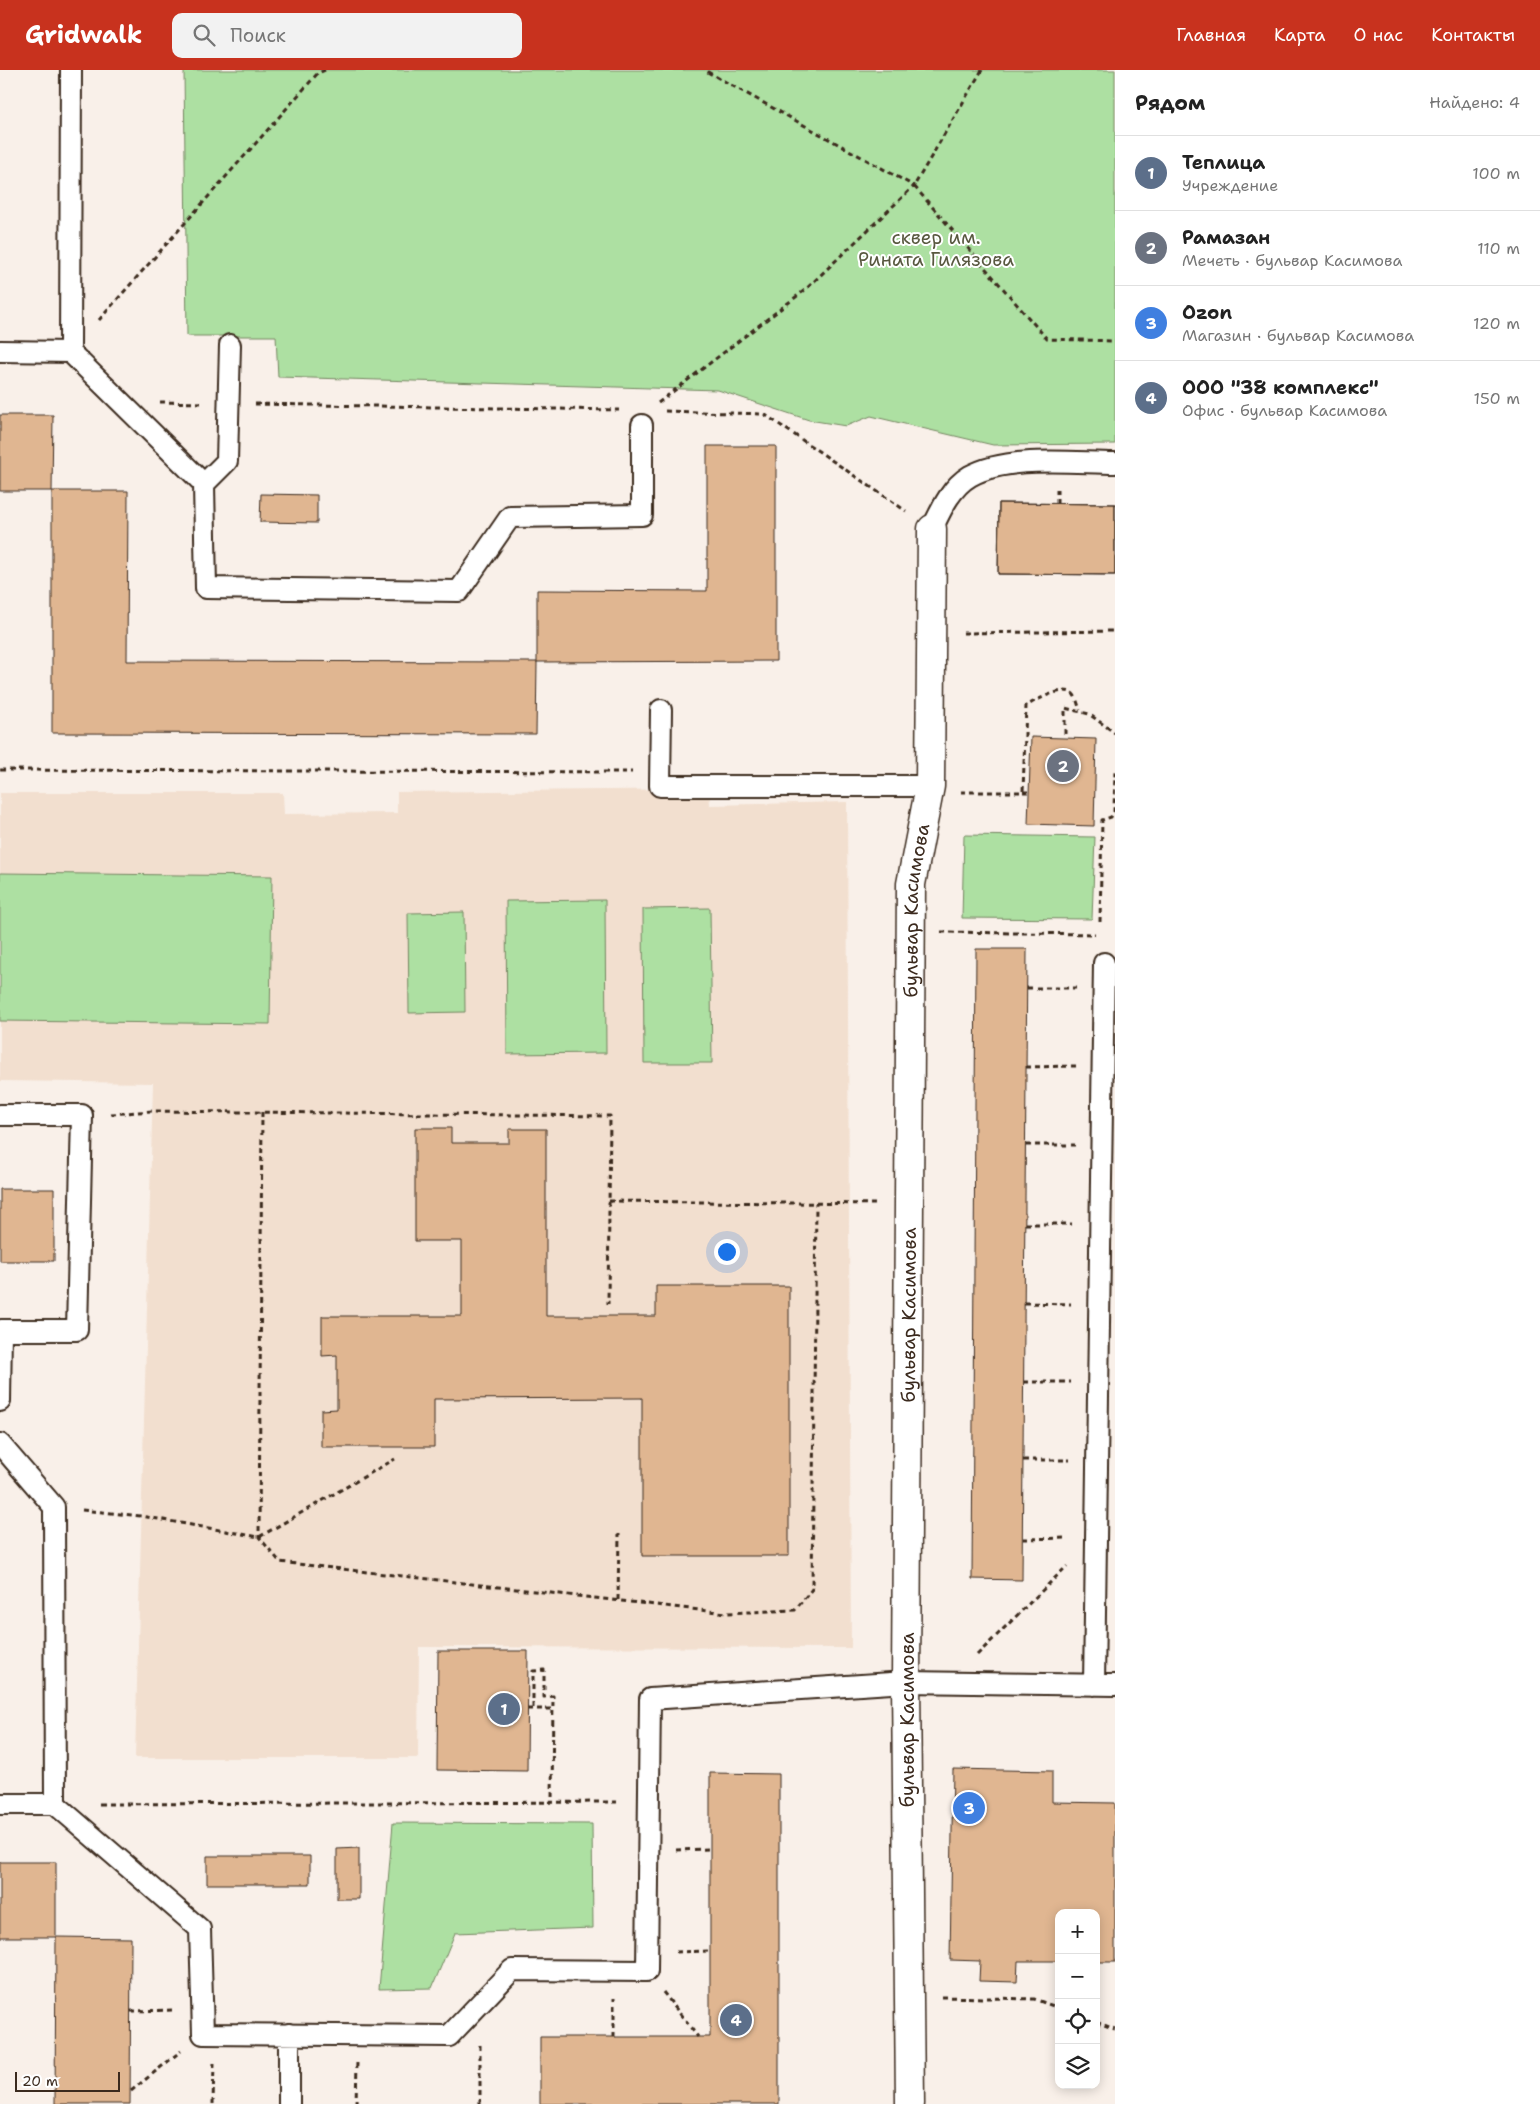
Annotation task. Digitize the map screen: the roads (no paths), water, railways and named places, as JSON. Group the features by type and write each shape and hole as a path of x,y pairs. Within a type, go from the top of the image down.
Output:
{"street":[{"name":"бульвар Касимова","path":"910,2104 906,1682 911,884 930,786 932,529"}],"lane":[{"path":"70,352 71,70"},
{"path":"204,484 227,461 230,344"},
{"path":"0,351 70,352 204,484 206,588 459,591 510,517 642,516 642,425"},
{"path":"932,529 947,499 970,477 1012,463 1115,463"},
{"path":"661,710 660,786 930,786"},
{"path":"1094,1685 1104,963"},
{"path":"0,1115 82,1115 77,1330 1,1330 0,1401"},
{"path":"0,1444 54,1508 55,1804"},
{"path":"0,1804 55,1804 200,1929 202,2009 208,2034 450,2036 512,1970 614,1970 647,1961 650,1699 906,1682 1115,1685"},
{"path":"289,2034 289,2104"}],"place":[{"name":"Рамазан","path":"1063,766"},
{"name":"Теплица","path":"504,1709"},
{"name":"Ozon","path":"969,1808"},
{"name":"ООО \"38 комплекс\"","path":"736,2020"}],"park label":[{"name":"сквер им. Рината Гилязова","path":"936,248"}]}
